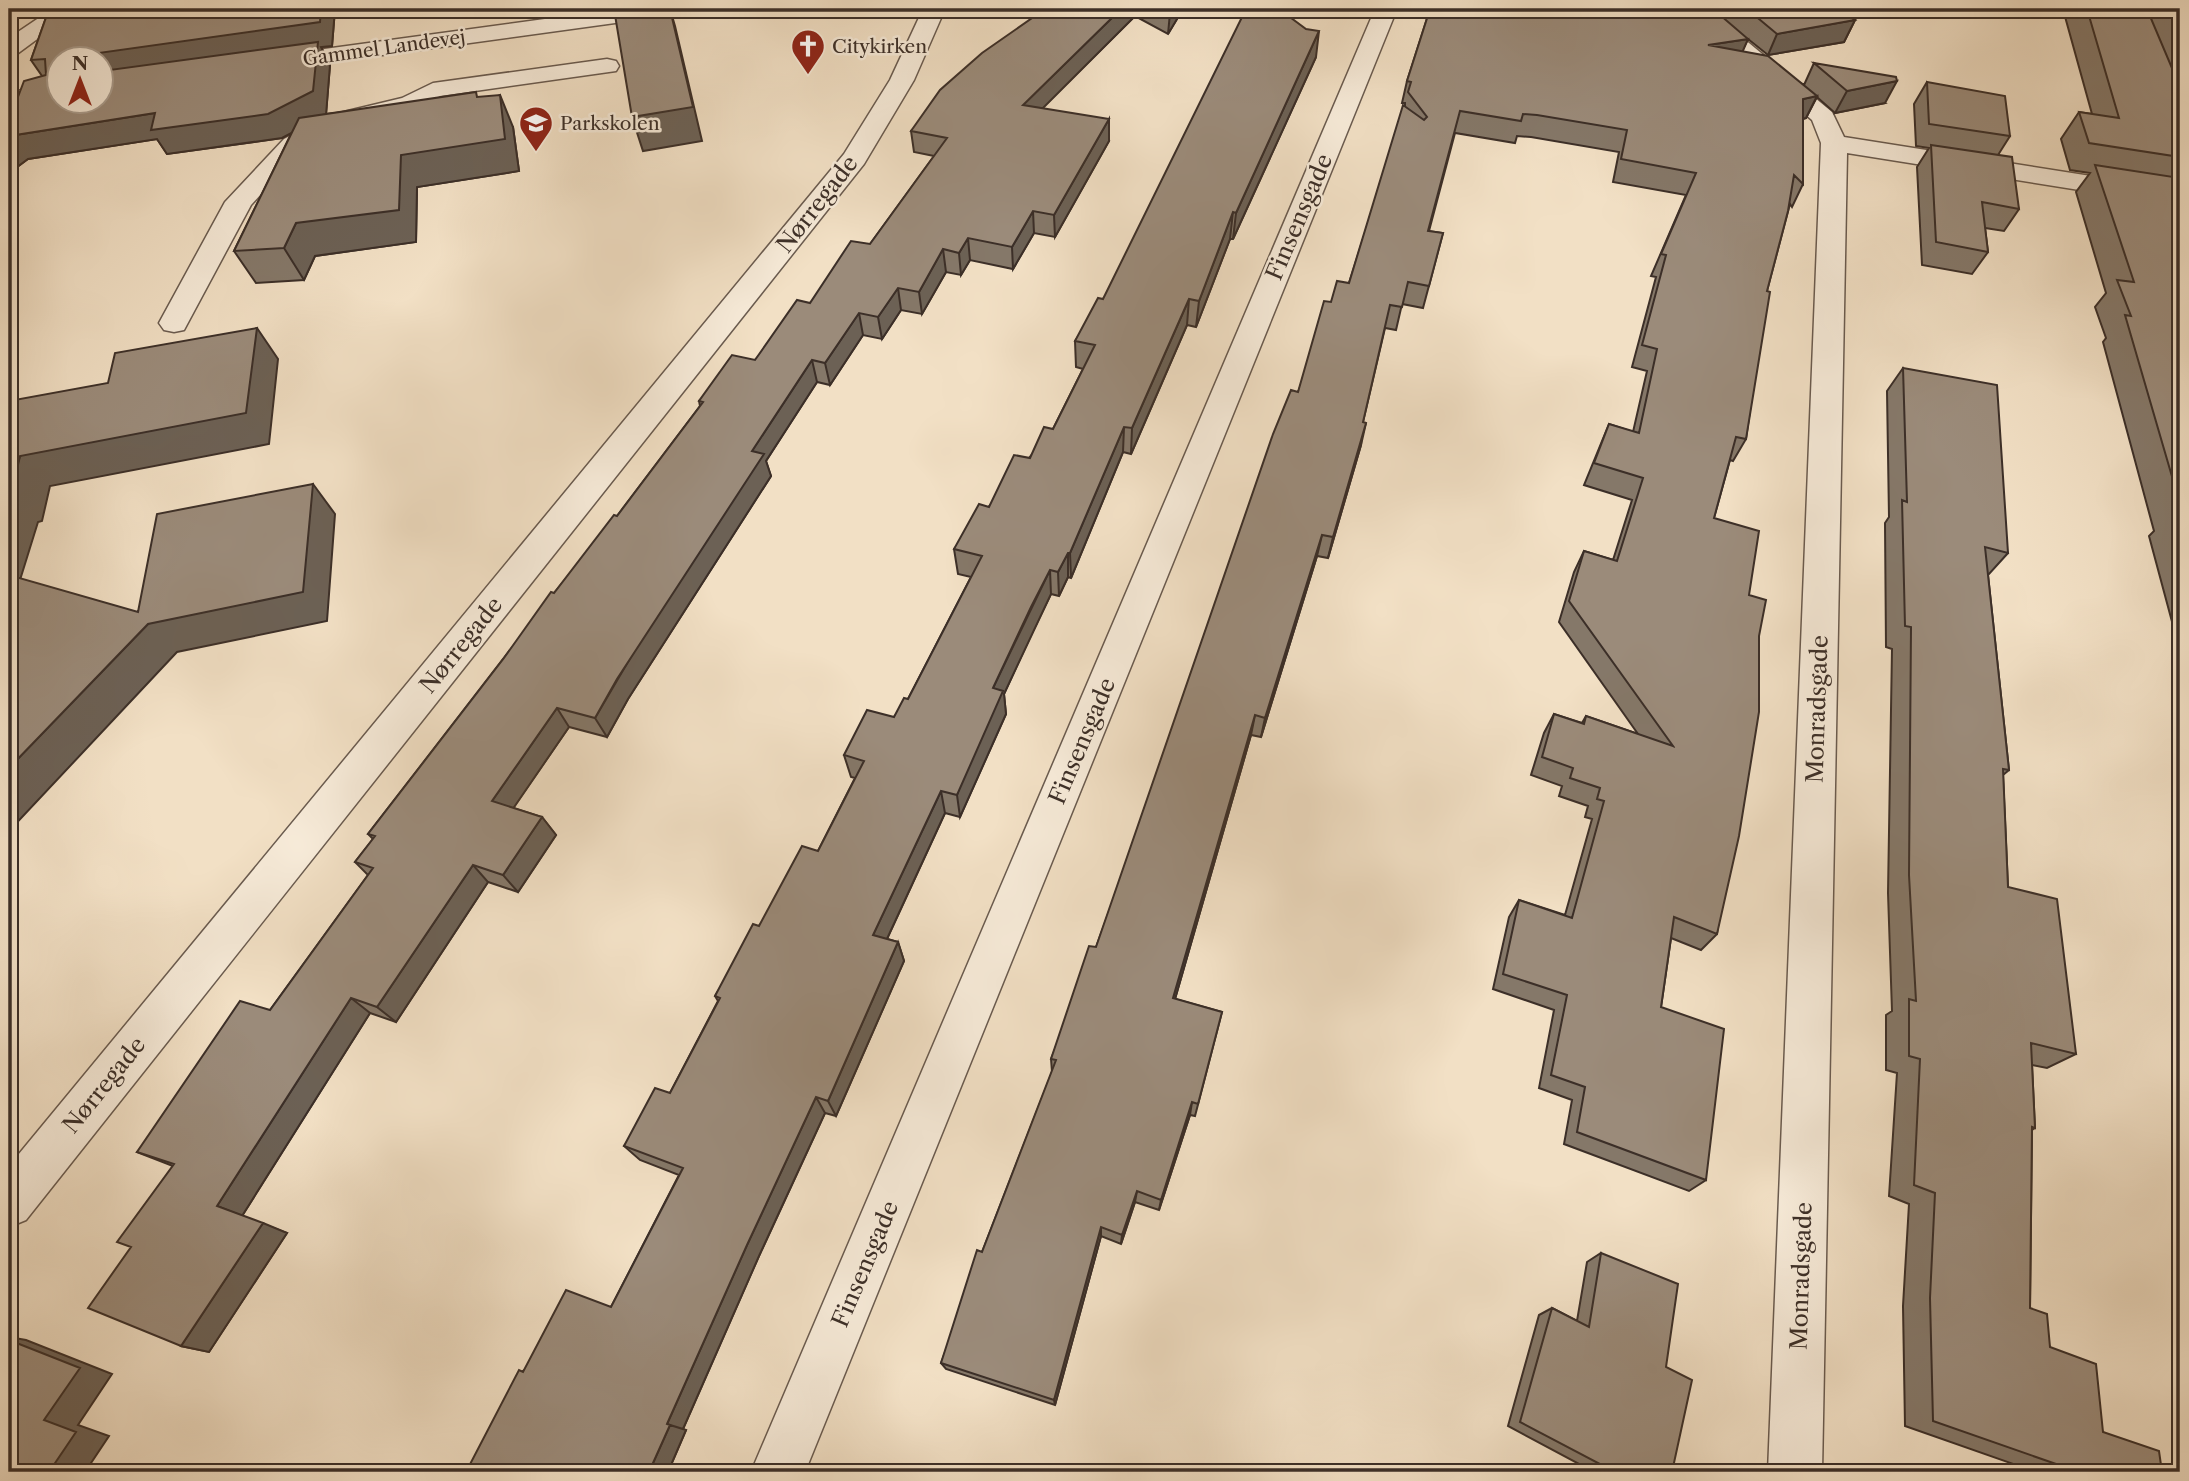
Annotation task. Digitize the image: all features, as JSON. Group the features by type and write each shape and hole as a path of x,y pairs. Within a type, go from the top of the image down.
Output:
{"street":[{"path":"9,49 67,9"},
{"name":"Gammel Landevej","path":"256,65 498,32 607,13 666,9"},
{"name":"Nørregade","path":"9,1203 855,158 902,79 934,9"},
{"name":"Finsensgade","path":"778,1472 1386,9"},
{"name":"Monradsgade","path":"1694,9 1823,117 1833,143 1802,1470"},
{"name":"Nørregade","path":"902,79 906,20"},
{"path":"498,32 501,81"},
{"path":"174,323 239,202 293,144 340,120 411,103 433,90 607,66"},
{"path":"9,99 46,94"},
{"path":"1833,143 2180,198"}],"building":[{"path":"49,9 113,9 104,15 148,9 321,9 320,22 116,51 116,46 46,46 46,75 45,59 31,60"},
{"path":"614,9 670,9 693,107 632,117"},
{"path":"1045,9 1121,9 1023,105 1109,119 1054,215 1033,211 1012,247 968,238 959,253 943,249 919,292 898,288 878,317 859,313 825,363 812,360 752,451 764,454 617,679 595,718 557,708 492,801 542,817 503,875 473,865 377,1007 351,998 217,1206 263,1223 181,1346 88,1308 131,1247 117,1242 174,1164 137,1152 240,1001 270,1010 373,868 355,862 375,836 368,834 504,658 551,592 554,593 614,515 617,516 703,402 699,401 732,355 755,360 797,300 810,303 851,241 870,244 947,138 911,131 940,90 982,53"},
{"path":"1246,9 1279,9 1306,29 1319,31 1236,213 1233,212 1199,301 1189,299 1132,428 1124,427 1070,553 1058,572 1050,570 1031,607 993,688 1003,691 957,795 941,791 873,935 898,942 828,1101 816,1097 667,1424 670,1425 649,1472 466,1472 519,1370 523,1372 566,1290 611,1307 683,1168 624,1146 655,1088 670,1093 720,998 715,996 753,924 759,926 802,846 818,851 864,761 844,755 867,710 894,717 904,698 908,699 982,556 954,549 979,504 989,507 1014,455 1030,458 1044,427 1053,429 1095,345 1075,341 1098,298 1103,299"},
{"path":"1430,9 1713,9 1748,39 1708,45 1768,56 1817,96 1803,99 1803,184 1794,175 1788,211 1767,291 1770,292 1746,439 1736,437 1714,518 1759,531 1749,595 1766,600 1759,636 1759,712 1739,836 1717,934 1674,917 1661,1007 1724,1029 1706,1180 1577,1132 1585,1087 1551,1075 1567,995 1503,974 1519,900 1572,918 1604,801 1597,799 1600,788 1570,778 1573,768 1542,757 1554,714 1584,724 1586,716 1673,746 1569,601 1584,551 1617,561 1643,478 1594,463 1609,424 1639,433 1657,349 1642,345 1666,255 1661,254 1696,173 1621,159 1627,130 1537,115 1523,114 1521,121 1460,111 1428,231 1443,233 1429,286 1408,282 1402,307 1390,305 1363,422 1366,423 1333,537 1322,535 1265,718 1255,715 1173,998 1222,1012 1198,1104 1192,1102 1161,1200 1137,1191 1122,1235 1101,1227 1054,1400 941,1363 977,1250 982,1252 1056,1060 1051,1059 1089,946 1096,947 1273,434 1291,390 1298,392 1324,301 1331,302 1337,281 1349,283 1403,105 1424,120 1427,117 1408,92 1411,82 1407,81"},
{"path":"1747,9 1840,9 1855,20 1777,34"},
{"path":"2087,9 2147,9 2180,87 2180,157 2089,143 2079,112 2119,118"},
{"path":"318,42 313,91 268,114 151,130 155,113 9,136 9,110 13,110 24,81 46,75 46,116 116,116 116,69"},
{"path":"1814,63 1896,77 1897,81 1847,91"},
{"path":"1927,82 2005,96 2010,136 1929,124"},
{"path":"476,92 477,97 500,95 505,139 401,155 399,210 296,223 284,248 234,251 299,118"},
{"path":"1931,145 2012,157 2019,209 1982,202 1988,252 1936,242"},
{"path":"2095,165 2180,178 2180,504 2125,315 2131,316 2117,280 2134,282"},
{"path":"257,328 246,413 20,456 12,491 9,492 9,401 108,383 115,353"},
{"path":"1903,368 1997,385 2008,553 1985,547 2009,770 2003,769 2008,887 2057,899 2076,1054 2031,1043 2035,1128 2032,1127 2030,1308 2047,1314 2050,1347 2096,1364 2103,1432 2159,1451 2162,1472 2079,1472 1933,1421 1930,1298 1935,1193 1914,1185 1920,1059 1909,1056 1909,999 1916,1001 1909,875 1911,627 1905,626 1902,500 1907,502"},
{"path":"313,484 303,592 148,624 9,768 9,575 138,612 157,514"},
{"path":"1601,1253 1678,1284 1666,1367 1692,1380 1672,1472 1615,1472 1520,1422 1552,1308 1589,1327"},
{"path":"9,1340 80,1368 44,1420 76,1432 49,1472 9,1472"},
{"path":"937,1467 951,1472 935,1472"}],"place":[{"name":"Citykirken","path":"808,76"},
{"name":"Parkskolen","path":"536,153"}]}
